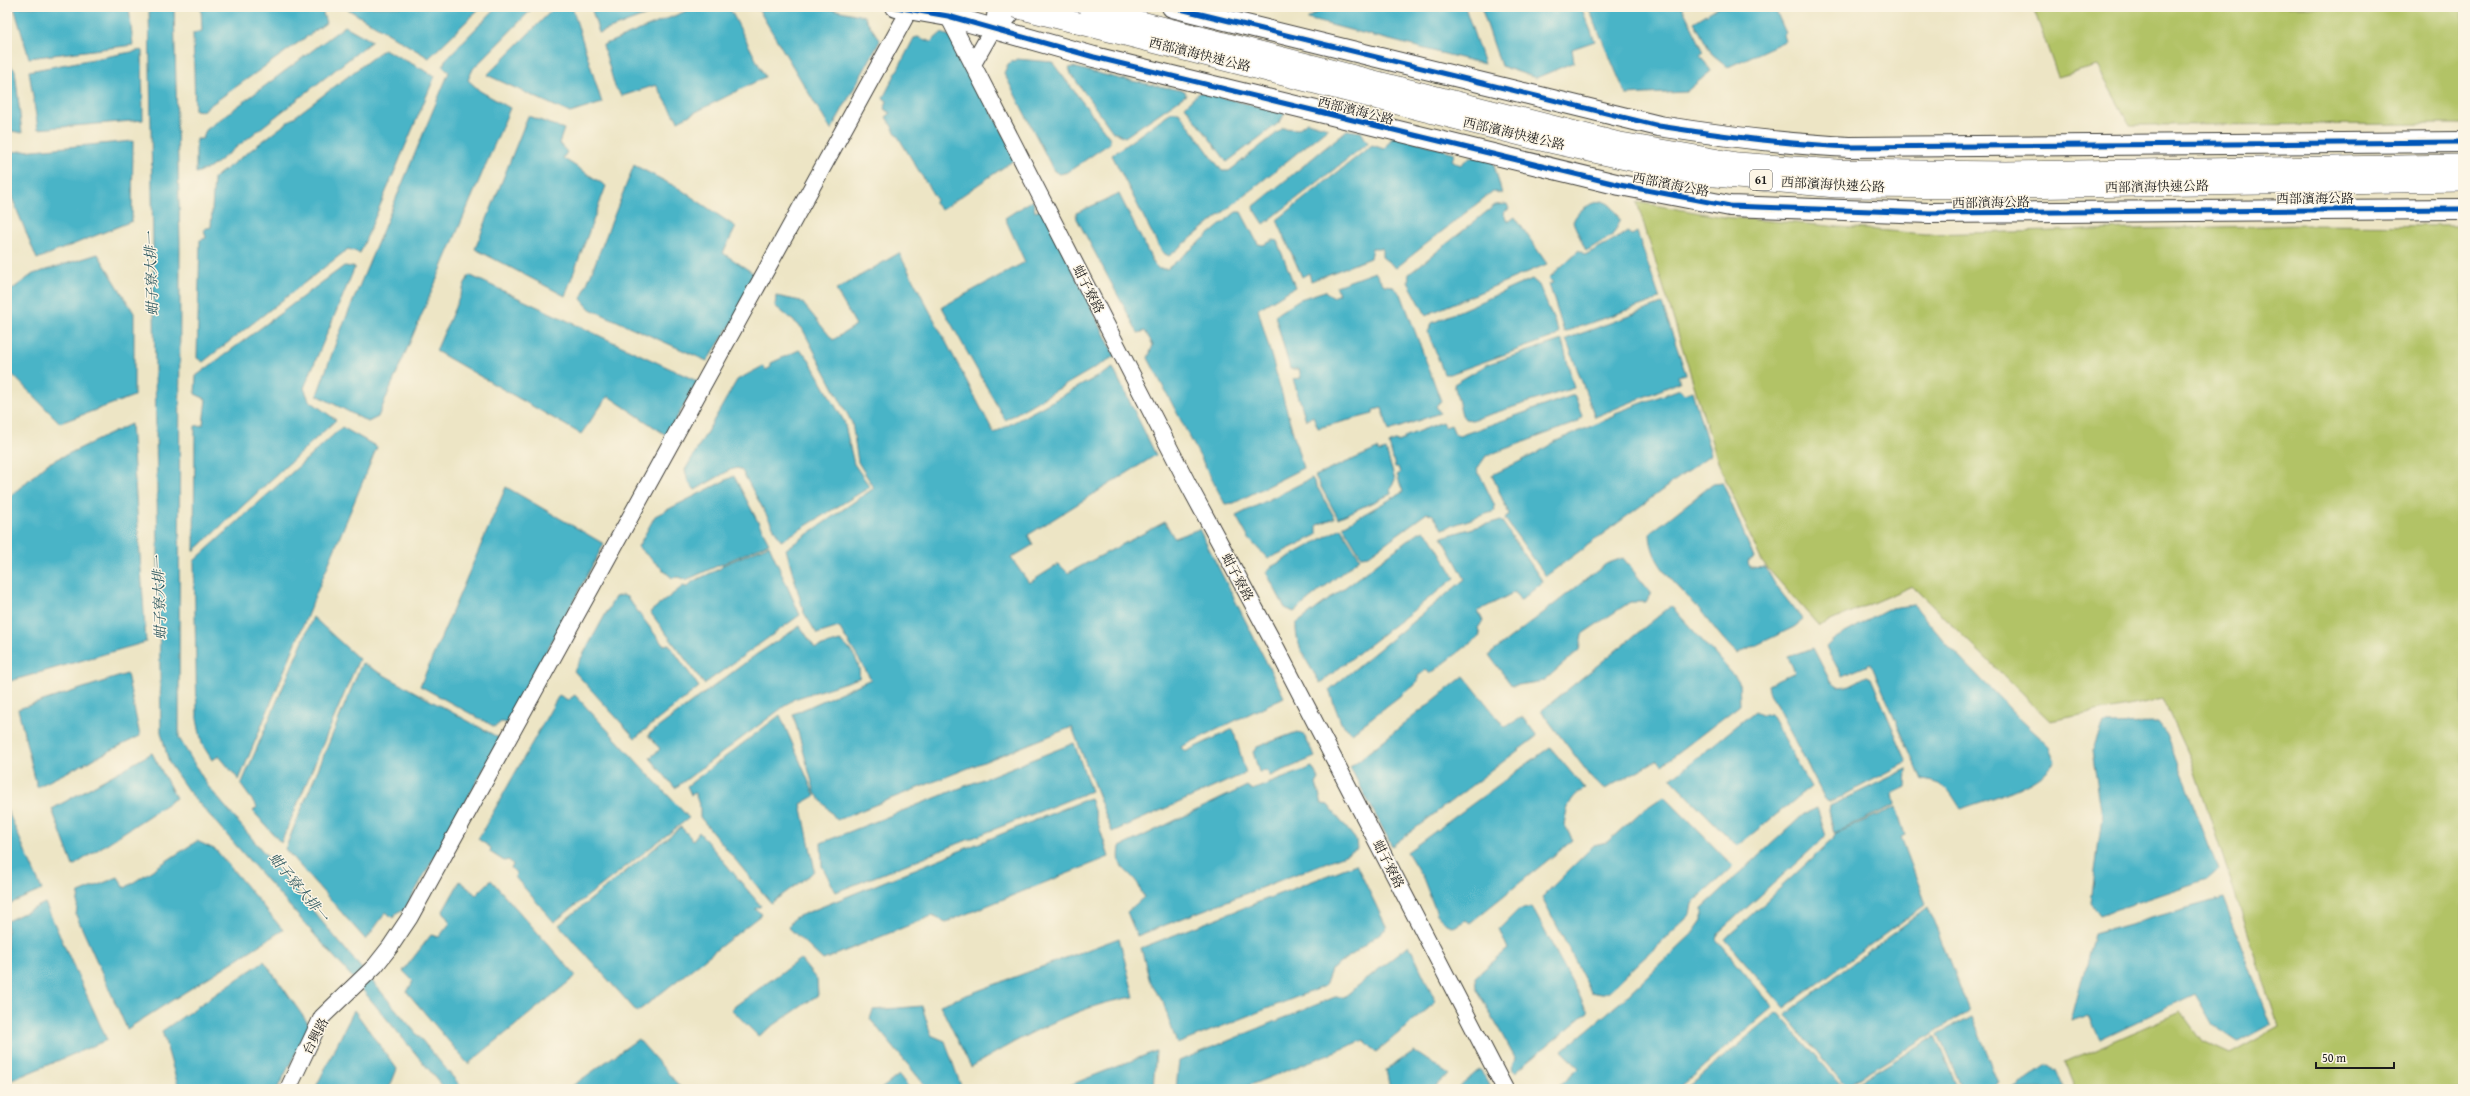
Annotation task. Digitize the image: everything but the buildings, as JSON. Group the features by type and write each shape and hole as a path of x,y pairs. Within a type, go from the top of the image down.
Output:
{"highway":[{"name":"61","path":"1016,7 1080,15"},
{"name":"西部濱海快速公路","path":"1080,15 1615,142 1736,163 1837,170 2006,172 2463,165"},
{"name":"西部濱海快速公路","path":"1080,15 1536,139 1670,170 1717,176 1836,187 1998,188 2463,181"}],"main road":[{"path":"1172,7 1659,126 1718,136 1789,144 1857,147 2463,142"},
{"name":"西部濱海公路","path":"905,8 948,11 994,28 1094,57 1620,185 1730,206 1929,213 2463,209"}],"street":[{"path":"973,64 994,28 996,7"},
{"path":"994,28 1007,19 1016,7"},
{"name":"台興路","path":"288,1089 322,1018 374,966 390,947 413,911 905,8"},
{"name":"蚶子寮路","path":"948,11 973,64 1188,484 1278,649 1505,1089"}],"green space":[{"path":"2033,7 2463,7 2463,124 2130,125 2097,66 2058,77"},
{"path":"1637,202 1723,217 1925,234 2305,225 2463,226 2463,1089 2076,1089 2065,1062 2181,1012 2202,1041 2230,1054 2279,1027 2190,757 2163,699 2050,721 1912,586 1819,626 1762,562 1718,462"}],"water":[{"path":"14,7 129,7 133,45 29,58"},
{"name":"蚶子寮大排一","path":"149,7 174,7 180,241 179,738 207,785 463,1089 445,1089 351,976 189,792 169,763 161,732"},
{"path":"201,7 321,7 326,23 202,111 195,110 193,33 202,31"},
{"path":"344,7 481,7 429,58"},
{"path":"497,7 534,7 473,69 468,80 480,91 510,108 378,417 368,422 317,395 338,337 449,72 443,67 445,60"},
{"path":"555,7 572,7 602,103 570,113 487,75"},
{"path":"591,7 668,7 599,33"},
{"path":"696,7 729,7 765,77 678,121 656,85 622,96 615,87 603,45"},
{"path":"757,7 822,7 864,16 880,41 831,130"},
{"path":"1325,7 1465,7 1484,64 1307,19"},
{"path":"1481,7 1581,7 1595,41 1572,49 1574,62 1536,78 1501,66"},
{"path":"1588,7 1682,7 1704,52 1700,55 1711,71 1686,92 1626,95"},
{"path":"1718,7 1774,7 1786,33 1783,35 1785,41 1728,67 1712,54 1694,22"},
{"path":"345,26 372,41 210,168 196,173 196,139 202,139 206,130"},
{"path":"941,33 950,36 1017,158 941,210 935,203 936,199 886,117 891,113 884,109 887,101 883,98 914,38 918,37 931,42"},
{"path":"384,49 435,76 360,253 348,249 203,362 197,358 200,240 206,238 204,229 211,227 214,178"},
{"path":"142,50 143,120 38,129 29,71"},
{"path":"1017,59 1052,62 1110,138 1110,143 1068,172 1060,174 1054,171 1004,73 1008,64"},
{"path":"7,62 15,70 22,133 7,130"},
{"path":"1073,67 1121,79 1185,91 1186,95 1125,137 1113,132 1071,74 1069,68"},
{"path":"1200,92 1285,113 1280,122 1227,162 1185,106"},
{"path":"1171,112 1179,112 1222,171 1229,171 1283,128 1298,129 1307,122 1328,128 1169,256 1163,253 1158,245 1112,155"},
{"path":"528,116 564,129 559,143 567,152 563,158 606,186 565,296 475,249"},
{"path":"1347,130 1361,132 1368,143 1264,224 1253,207"},
{"path":"1394,135 1455,153 1452,160 1460,165 1470,157 1492,157 1502,194 1493,191 1396,268 1382,257 1382,248 1372,248 1370,258 1311,281 1309,273 1302,277 1277,220 1372,145 1384,149"},
{"path":"133,141 132,221 37,259 12,198 12,152"},
{"path":"634,165 680,189 736,227 723,253 762,279 707,361 590,309 581,299"},
{"path":"1119,194 1154,264 1159,269 1167,269 1236,212 1241,212 1258,244 1263,245 1274,240 1277,241 1295,287 1258,309 1303,468 1234,503 1225,504 1148,358 1153,345 1145,331 1138,333 1077,219 1076,213"},
{"path":"1033,200 1035,212 1043,209 1115,356 1005,420 942,307 1025,262 1005,218"},
{"path":"1602,201 1613,208 1620,221 1613,235 1586,251 1573,222 1581,210"},
{"path":"1507,204 1509,209 1503,213 1508,222 1515,217 1547,264 1426,315 1408,282 1409,274 1495,205"},
{"path":"1628,232 1632,235 1637,232 1660,299 1564,332 1549,284 1553,283 1549,278 1579,250 1585,255"},
{"path":"899,253 994,433 1113,368 1156,455 1028,535 1033,545 1011,558 1029,583 1059,564 1068,573 1165,522 1174,538 1199,529 1284,697 1181,747 1185,752 1233,729 1246,773 1112,832 1072,727 837,820 815,793 793,714 871,679 839,627 817,634 804,613 786,549 874,488 858,462 852,423 802,328 775,306 776,296 801,301 833,340 856,325 836,290"},
{"path":"98,254 134,313 134,396 60,423 7,369 7,293 33,274"},
{"path":"344,266 355,267 304,388 309,400 336,420 194,551 195,426 203,425 206,399 195,394 196,376"},
{"path":"1375,272 1384,285 1392,286 1401,294 1441,401 1436,406 1440,413 1389,431 1382,408 1373,410 1373,414 1318,428 1313,416 1306,420 1293,379 1301,378 1299,369 1290,369 1275,315 1300,299 1325,291 1332,297 1339,294 1336,286"},
{"path":"469,275 699,382 666,435 608,396 581,434 436,351"},
{"path":"1532,279 1539,285 1559,333 1556,336 1450,374 1444,374 1428,332 1432,323"},
{"path":"1662,304 1686,374 1678,376 1680,382 1595,417 1566,339"},
{"path":"1562,340 1574,388 1472,420 1465,419 1462,415 1454,384 1488,364"},
{"path":"799,350 806,355 844,421 854,464 870,487 781,541 742,471 738,468 730,470 695,490 688,482 685,470 737,380 763,366 766,370 771,367 771,363"},
{"path":"1680,389 1684,394 1692,391 1711,454 1546,576 1505,519 1509,514 1492,475 1537,453 1556,441 1615,416 1615,413"},
{"path":"1571,396 1575,396 1582,416 1578,422 1486,456 1477,469 1494,504 1495,511 1442,529 1433,515 1427,513 1369,555 1361,556 1343,526 1403,492 1397,475 1400,473 1398,467 1395,467 1389,444 1397,440 1398,442 1405,439 1404,437 1442,422 1445,427 1451,425 1455,434 1459,436"},
{"path":"131,424 146,642 7,682 7,499 47,464"},
{"path":"342,427 377,447 239,780 219,756 212,760 202,744 197,719 194,561"},
{"path":"1377,449 1379,452 1386,450 1395,480 1390,488 1391,494 1338,518 1315,476"},
{"path":"734,476 769,543 686,580 678,577 672,578 638,547 655,516"},
{"path":"1312,478 1335,518 1317,525 1317,535 1268,559 1249,539 1236,516"},
{"path":"1723,483 1754,558 1748,561 1749,567 1766,568 1776,586 1803,620 1794,627 1738,654 1722,638 1699,609 1667,575 1660,565 1651,545 1650,533 1713,484"},
{"path":"506,487 604,544 508,723 501,722 495,727 420,686"},
{"path":"1501,520 1543,582 1520,601 1515,592 1478,611 1483,621 1478,628 1480,636 1430,674 1426,670 1418,676 1418,682 1352,733 1341,723 1329,690 1465,579 1442,537"},
{"path":"1341,528 1360,558 1294,612 1285,608 1266,572 1271,567"},
{"path":"1424,530 1431,537 1455,578 1320,683 1300,648 1296,632 1296,624 1419,532"},
{"path":"769,545 800,615 704,684 650,612 683,586 687,587 692,582 721,568 723,565"},
{"path":"1623,558 1651,593 1646,602 1630,602 1582,634 1579,650 1544,681 1512,686 1489,655 1606,564"},
{"path":"622,595 627,597 663,645 669,644 699,687 635,738 574,671 615,597"},
{"path":"1914,605 1945,642 2017,716 2048,745 2055,761 2037,778 2012,791 1961,809 1950,792 1942,785 1922,780 1871,664 1842,676 1826,647 1834,639 1891,608"},
{"path":"1671,606 1739,681 1740,705 1662,765 1657,760 1605,789 1595,782 1541,711"},
{"path":"313,617 359,659 281,843 253,811 257,807 241,785"},
{"path":"800,626 815,648 840,641 844,644 855,657 859,668 859,678 794,699 675,788 650,758 660,749 648,735 757,654"},
{"path":"1813,648 1830,681 1838,687 1847,686 1867,676 1871,678 1907,762 1829,803 1825,799 1769,691 1768,685 1795,672 1788,657"},
{"path":"362,663 501,739 404,911 399,911 393,918 386,912 366,940 285,849"},
{"path":"127,674 140,736 37,787 18,709"},
{"path":"1464,676 1505,727 1523,717 1537,736 1392,846 1350,767"},
{"path":"559,695 568,700 575,695 689,818 554,922 515,877 516,873 511,868 513,865 509,860 504,861 490,852 491,848 478,839"},
{"path":"1755,711 1761,715 1771,715 1811,787 1737,846 1671,779"},
{"path":"780,715 815,796 801,804 814,871 771,903 700,817 700,808 695,793 691,795 687,786"},
{"path":"2158,723 2167,735 2218,870 2208,879 2100,915 2091,903 2102,816 2092,751 2103,724"},
{"path":"1297,732 1304,735 1315,757 1270,776 1267,771 1259,772 1253,752 1257,747"},
{"path":"1074,743 1091,791 836,892 822,866 821,843"},
{"path":"1550,747 1585,789 1572,799 1566,813 1564,825 1573,840 1470,923 1466,920 1454,927 1446,924 1437,914 1423,878 1407,852"},
{"path":"152,753 176,798 73,866 52,809"},
{"path":"1312,767 1319,779 1316,784 1322,804 1328,805 1356,840 1357,849 1137,936 1127,912 1144,897 1139,886 1120,863 1120,847 1247,786 1252,790"},
{"path":"1907,769 1906,787 1893,793 1895,805 1834,833 1829,810 1830,806"},
{"path":"1664,796 1733,866 1692,904 1690,915 1609,991 1601,994 1591,992 1542,897 1594,845 1607,842 1642,811"},
{"path":"1090,798 1109,857 946,922 932,916 823,960 788,927 794,918"},
{"path":"1896,807 1905,835 1901,837 1926,904 1784,1008 1725,939 1833,839 1836,833"},
{"path":"1817,808 1826,836 1719,933 1716,939 1773,1007 1677,1089 1556,1089 1579,1067 1562,1051 1624,999 1692,934 1702,920 1702,908 1804,814"},
{"path":"7,809 42,890 7,905"},
{"path":"681,827 693,840 699,832 761,906 755,909 762,914 637,1012 559,925"},
{"path":"197,841 216,850 283,930 127,1029 76,915 79,893 118,877 125,888"},
{"path":"1356,864 1387,928 1331,970 1325,986 1177,1044 1163,1002 1150,982 1141,948"},
{"path":"491,880 576,976 468,1064 407,992 413,981 403,971 431,935 439,937 450,923 443,911 460,881 476,895"},
{"path":"2223,898 2271,1024 2238,1042 2213,1025 2195,994 2100,1039 2089,1015 2071,1021 2094,934"},
{"path":"45,903 107,1040 7,1082 7,921"},
{"path":"1532,907 1588,1012 1515,1072 1511,1068 1515,1058 1476,988 1475,977 1508,949 1499,929 1518,910"},
{"path":"1928,907 1969,1011 1846,1086 1785,1014"},
{"path":"1119,938 1134,997 1091,1007 1070,1015 1029,1034 971,1067 940,1005"},
{"path":"1409,945 1436,1002 1376,1052 1364,1040 1240,1089 1176,1089 1179,1061 1335,997 1344,997"},
{"path":"800,959 817,980 818,995 758,1036 731,1009"},
{"path":"264,961 310,1026 277,1089 182,1089 177,1082 162,1031"},
{"path":"922,1006 931,1035 945,1041 962,1089 928,1089 870,1019 873,1010"},
{"path":"354,1010 397,1069 389,1089 315,1089"},
{"path":"1777,1012 1842,1086 1838,1089 1685,1089"},
{"path":"1972,1016 1999,1082 1989,1089 1970,1089 1969,1087 1962,1089 1938,1034"},
{"path":"1935,1036 1958,1089 1849,1088"},
{"path":"638,1039 682,1089 568,1089"},
{"path":"1156,1051 1153,1089 1060,1089"},
{"path":"1414,1051 1449,1075 1432,1089 1390,1089 1386,1070"},
{"path":"2047,1065 2058,1073 2065,1089 2013,1089"},
{"path":"1480,1069 1491,1089 1457,1089"},
{"path":"899,1075 910,1089 881,1089"}],"cycle path":[{"path":"896,7 948,16 1094,57 1620,185 1730,206 1929,213 2463,209"},
{"path":"1172,7 1659,126 1778,142 1850,147 2463,142"}]}
